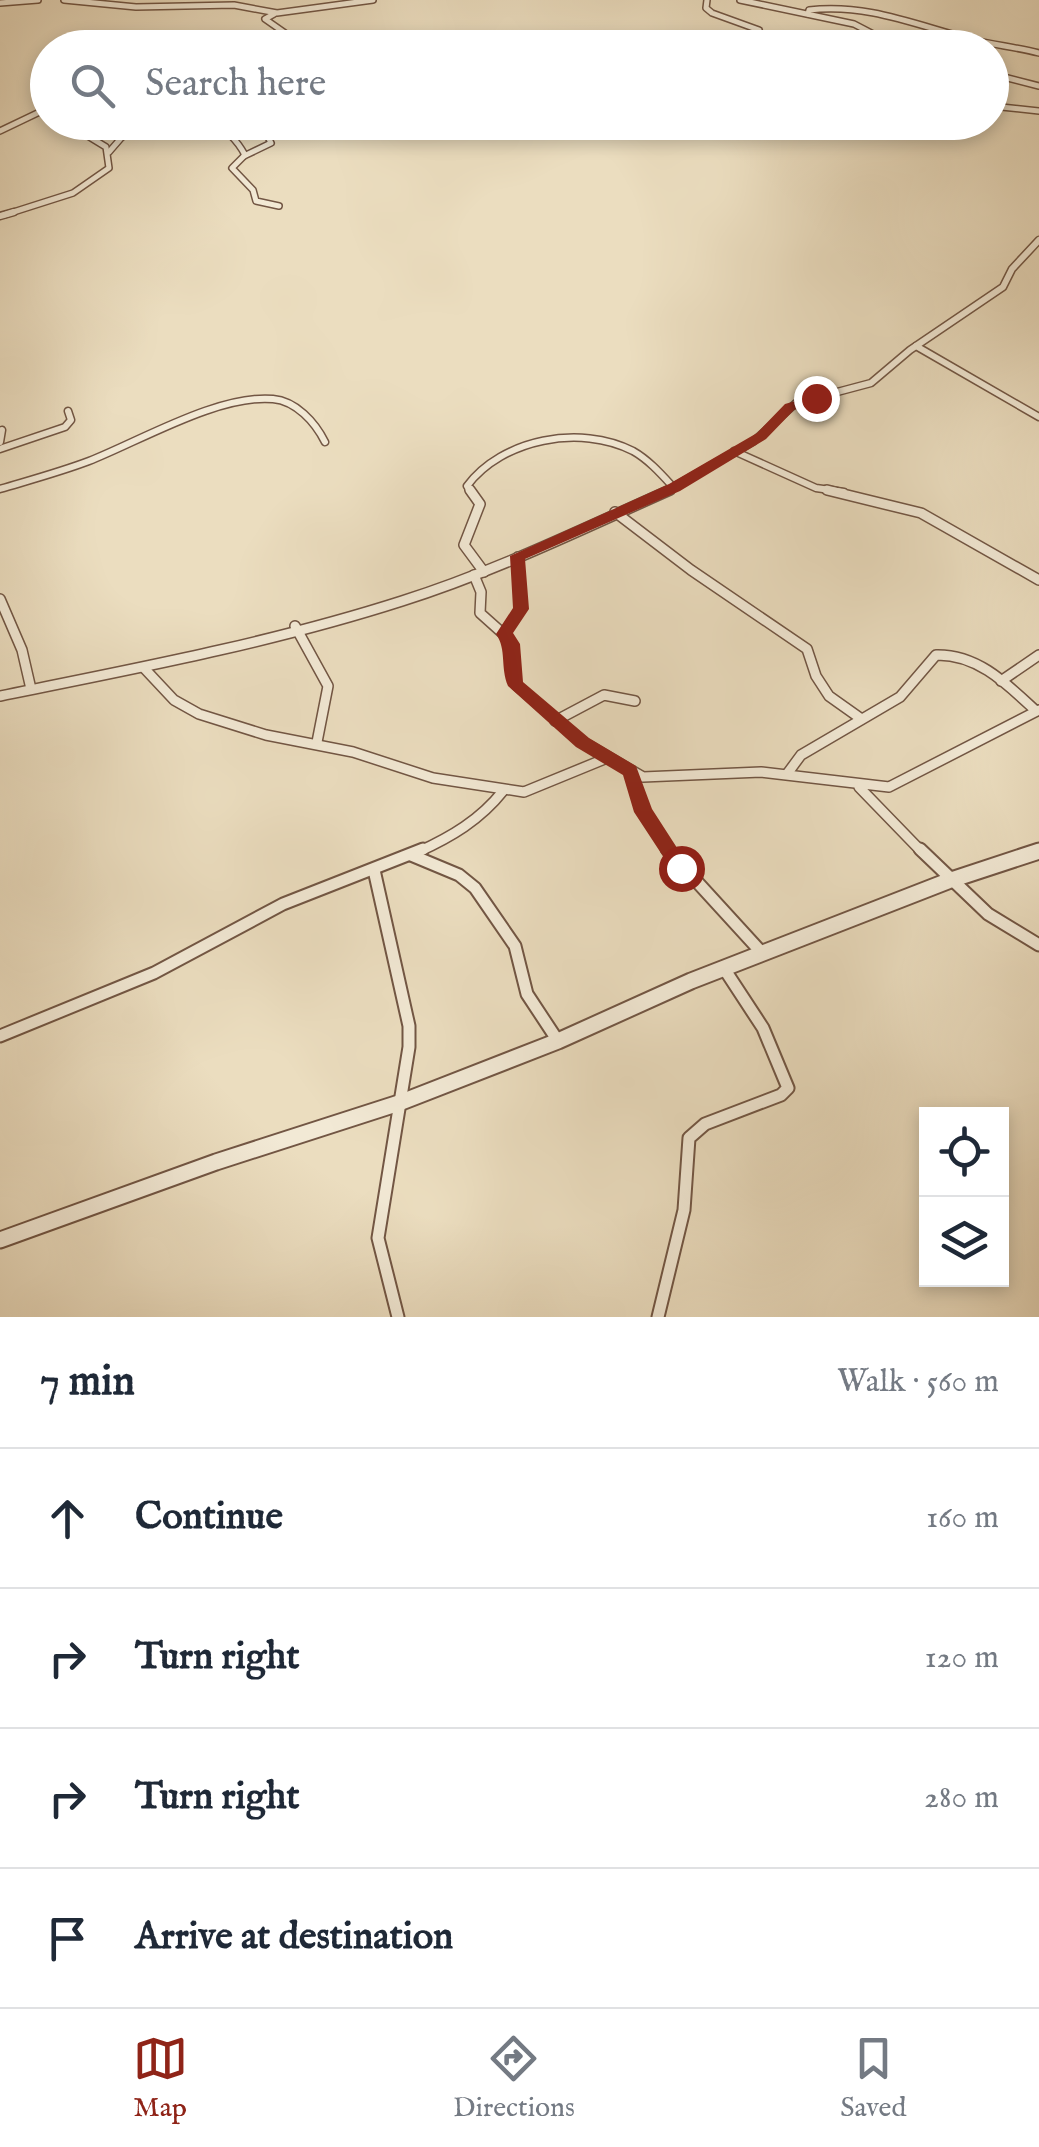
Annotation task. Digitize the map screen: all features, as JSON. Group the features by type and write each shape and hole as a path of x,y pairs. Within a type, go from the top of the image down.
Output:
{"street":[{"path":"0,3 38,0"},
{"path":"64,0 136,7 225,5 277,13 373,0"},
{"path":"213,0 225,5"},
{"path":"707,0 706,8 712,13 759,30"},
{"path":"740,0 854,24 866,30"},
{"path":"808,14 819,6 862,8 939,30"},
{"path":"277,13 265,19 281,30"},
{"path":"1009,46 1039,53"},
{"path":"1009,78 1039,86"},
{"path":"1009,108 1039,112"},
{"path":"0,131 30,116"},
{"path":"92,140 109,152"},
{"path":"0,216 69,193 98,178 108,168 109,152 119,140"},
{"path":"234,140 244,156"},
{"path":"270,140 271,143 244,156 232,168 253,190 256,201 279,206"},
{"path":"0,696 144,668 400,602 479,573 674,488 762,436 796,403 871,382 1003,287 1012,270 1039,240"},
{"path":"916,346 1039,417"},
{"path":"0,489 68,469 207,415 264,398 284,402 308,418 325,442"},
{"path":"2,430 0,446 65,426 71,420 68,411"},
{"path":"674,488 642,456 598,441 555,438 498,457 467,486 480,504 460,540 479,573 480,613 512,644 512,676 516,686 555,721 607,758 652,778 714,771 786,774 859,787 888,787 1038,710 957,653 936,654 911,687 801,754 786,774"},
{"path":"734,451 816,488 850,492 920,514 1039,580"},
{"path":"615,512 691,570 807,648 816,676 830,696 860,718"},
{"path":"504,634 521,609 518,556"},
{"path":"0,599 22,650 31,689"},
{"path":"295,626 305,649 328,681 328,698 317,742"},
{"path":"1001,681 1039,655"},
{"path":"144,668 174,700 199,714 266,736 317,742 433,778 524,792 607,758"},
{"path":"555,721 604,693 621,694 635,702"},
{"path":"630,771 644,812 660,841 763,954"},
{"path":"859,787 948,880 994,917 1039,945"},
{"path":"0,1036 136,982 224,931 286,902 411,855 484,814 503,790"},
{"path":"0,1240 216,1162 399,1103 948,880 1039,851"},
{"path":"411,855 459,875 476,888 515,946 526,994 558,1041"},
{"path":"374,870 409,1026 378,1238 398,1317"},
{"path":"658,1317 684,1210 689,1138 705,1124 781,1095 788,1088 763,1028 724,970"}],"route":[{"path":"681,868 644,812 630,771 595,752 516,686 512,676 512,644 504,634 521,609 518,556 674,488 762,436 796,403 816,398"}]}
